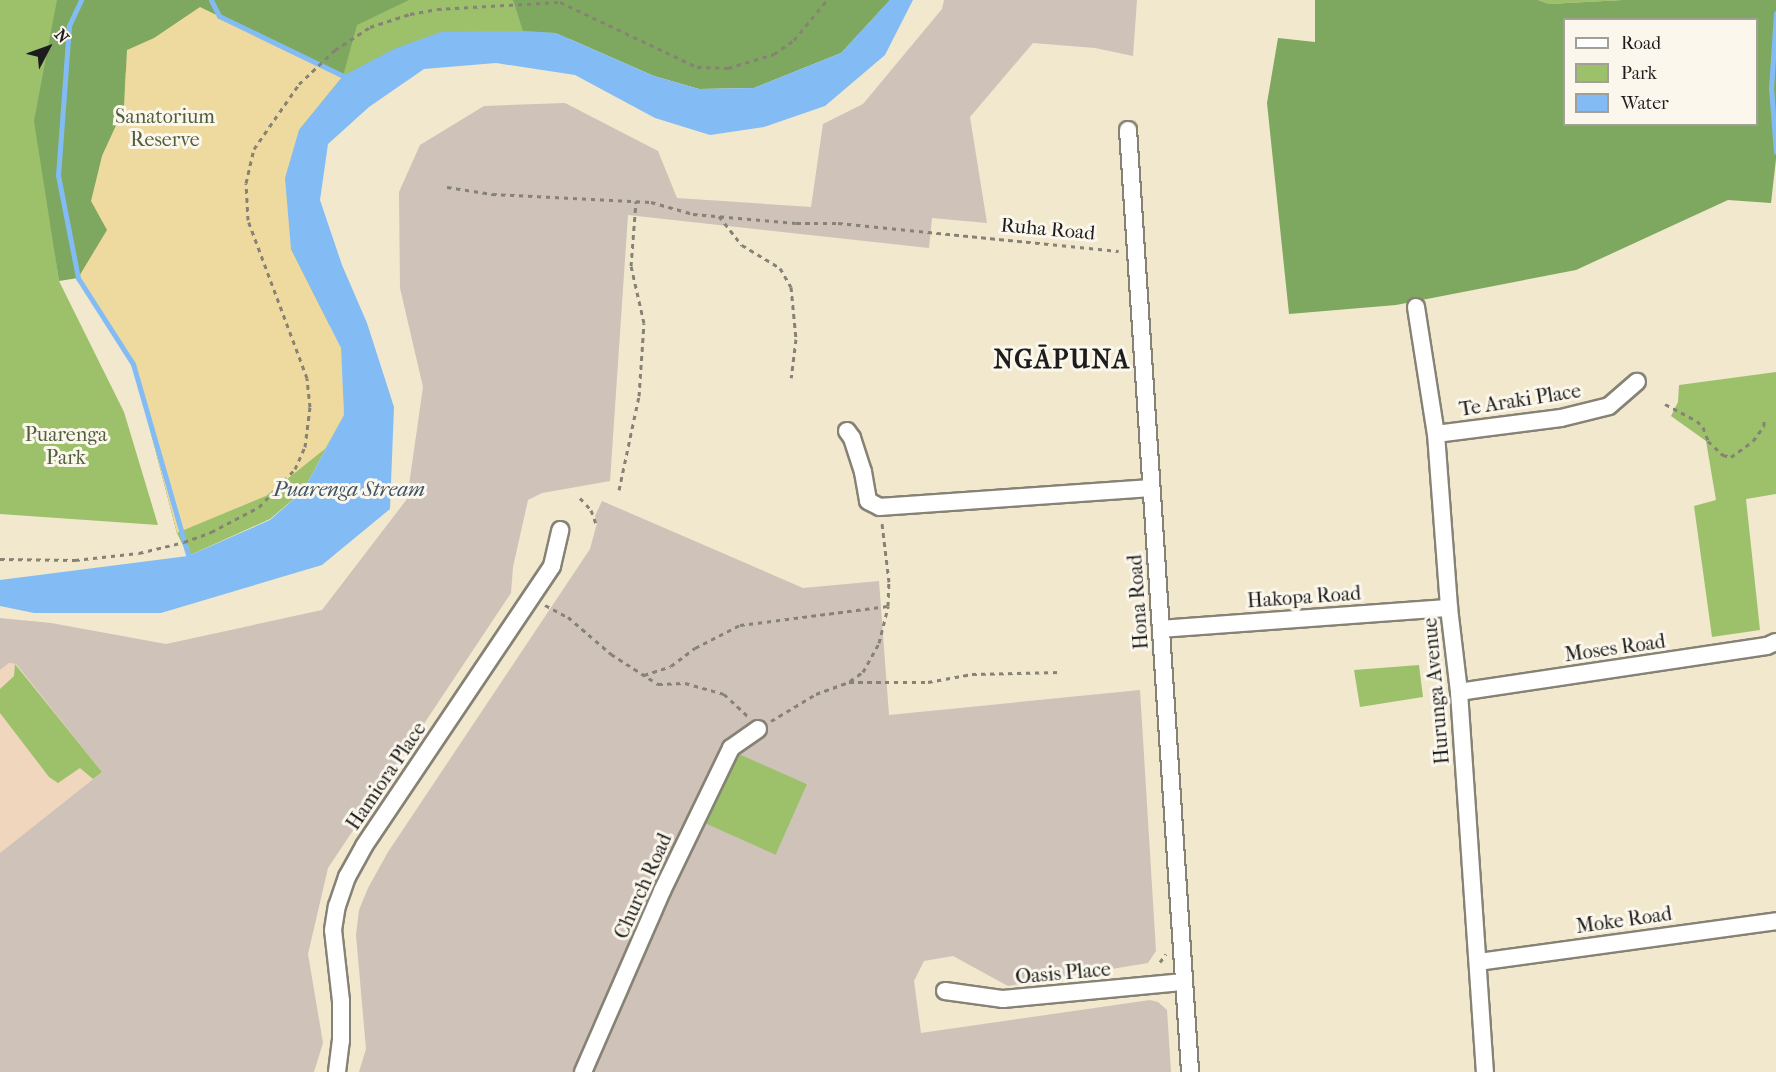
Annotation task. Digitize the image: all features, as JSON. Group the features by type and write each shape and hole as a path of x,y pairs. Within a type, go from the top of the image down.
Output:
{"street":[{"name":"Hona Road","path":"1128,130 1190,1072"},
{"name":"Hurunga Avenue","path":"1416,307 1436,434 1449,608 1460,692 1485,1072"},
{"name":"Te Araki Place","path":"1436,434 1561,418 1609,406 1637,382"},
{"path":"847,431 852,438 863,472 868,501 880,507 1150,488"},
{"name":"Hamiora Place","path":"337,1072 341,1041 341,1002 333,930 337,906 347,877 364,846 552,566 560,530"},
{"name":"Hakopa Road","path":"1161,629 1449,608"},
{"name":"Moses Road","path":"1460,692 1767,646 1776,642"},
{"name":"Church Road","path":"583,1072 662,891 731,748 758,729"},
{"name":"Moke Road","path":"1478,962 1776,921"},
{"name":"Oasis Place","path":"945,991 1003,999 1184,982"}],"path":[{"path":"0,559 75,560 139,553 211,532 259,507 295,469 305,447 310,407 307,378 248,220 246,183 254,149 299,84 318,63 370,27 410,14 437,9 560,1 697,67 728,68 774,54 794,40 826,0"},
{"name":"Ruha Road","path":"447,187 492,194 651,202 693,214 796,223 838,223 1136,253"},
{"path":"619,490 639,396 644,323 631,266 636,201"},
{"path":"719,216 742,245 780,268 791,287 796,339 791,378"},
{"path":"1665,404 1697,421 1703,427 1708,441 1723,455 1731,457 1753,441 1764,426 1764,420"},
{"path":"580,498 591,510 596,524"},
{"path":"532,598 568,617 611,654 658,684 685,683 724,694 743,710 758,729 816,694 849,682 863,672 879,643 888,606 889,582 880,507"},
{"path":"644,675 671,666 695,648 740,625 888,606"},
{"path":"849,682 928,682 972,674 1061,672"}],"shaded area":[{"path":"944,0 1137,0 1133,56 1095,48 1033,43 970,117 987,223 932,218 929,248 628,215 610,481 542,493 528,500 513,567 511,593 328,868 308,954 323,1043 314,1072 0,1072 0,853 102,772 16,664 9,663 0,670 0,618 51,623 166,644 322,610 407,499 423,387 400,288 399,192 420,145 484,106 565,103 658,151 677,198 811,207 823,124 863,104 942,9"},
{"path":"602,501 803,588 879,581 889,715 1140,690 1156,951 1148,963 1008,986 953,956 924,961 914,981 921,1033 1150,1000 1158,1002 1167,1010 1171,1072 359,1072 366,1049 356,935 359,910 368,888 388,852 590,549 597,523 595,516"},
{"path":"9,663 15,664 102,772 0,853 0,670"}],"green space":[{"name":"Sanatorium Reserve","path":"0,0 890,0 841,53 441,32 299,130 344,415 303,491 270,519 188,556 177,533 133,364 78,278 55,253 59,281 124,412 158,525 0,514"},
{"path":"57,0 409,0 357,25 343,76 219,16 125,73 124,108 102,156 325,449 266,496 177,533 133,364 78,278 59,281 34,121"},
{"path":"513,0 890,0 841,53 754,88 699,89 654,76 556,33 523,31"},
{"path":"1315,0 1538,0 1549,4 1623,0 1776,0 1776,159 1771,203 1728,200 1576,270 1396,305 1289,314 1267,103 1278,38 1315,42"},
{"path":"1538,0 1623,0 1549,4"},
{"path":"1776,372 1776,494 1746,499 1760,630 1712,637 1694,506 1716,500 1706,441 1671,416 1678,402 1679,385"},
{"path":"15,664 102,772 93,779 80,768 58,783 49,777 0,713 0,689 14,676"},
{"path":"1419,665 1423,697 1360,707 1354,670"},
{"path":"732,751 807,784 776,855 701,821"}],"sand":[{"name":"Sanatorium Reserve","path":"200,7 343,76 299,130 291,249 341,348 344,415 325,449 266,496 177,533 133,364 78,278 107,230 91,201 102,156 124,108 127,50 154,38"}],"water":[{"name":"Puarenga Stream","path":"890,0 913,0 885,55 825,106 764,127 710,135 655,118 575,75 496,63 424,69 369,107 328,144 320,200 342,265 367,323 394,407 390,509 322,565 161,613 34,613 0,606 0,580 188,556 270,520 303,491 344,415 341,348 291,249 285,178 299,130 343,76 394,49 441,32 523,31 556,33 654,76 699,89 754,88 841,53"}],"waterway":[{"path":"81,0 69,26 58,175 78,278 133,364 190,561"},
{"path":"211,0 219,16 350,79"},
{"path":"1776,13 1771,88 1776,152"}],"district":[{"name":"NGĀPUNA","path":"1062,360"}],"park label":[{"name":"Puarenga Park","path":"66,446"}]}
